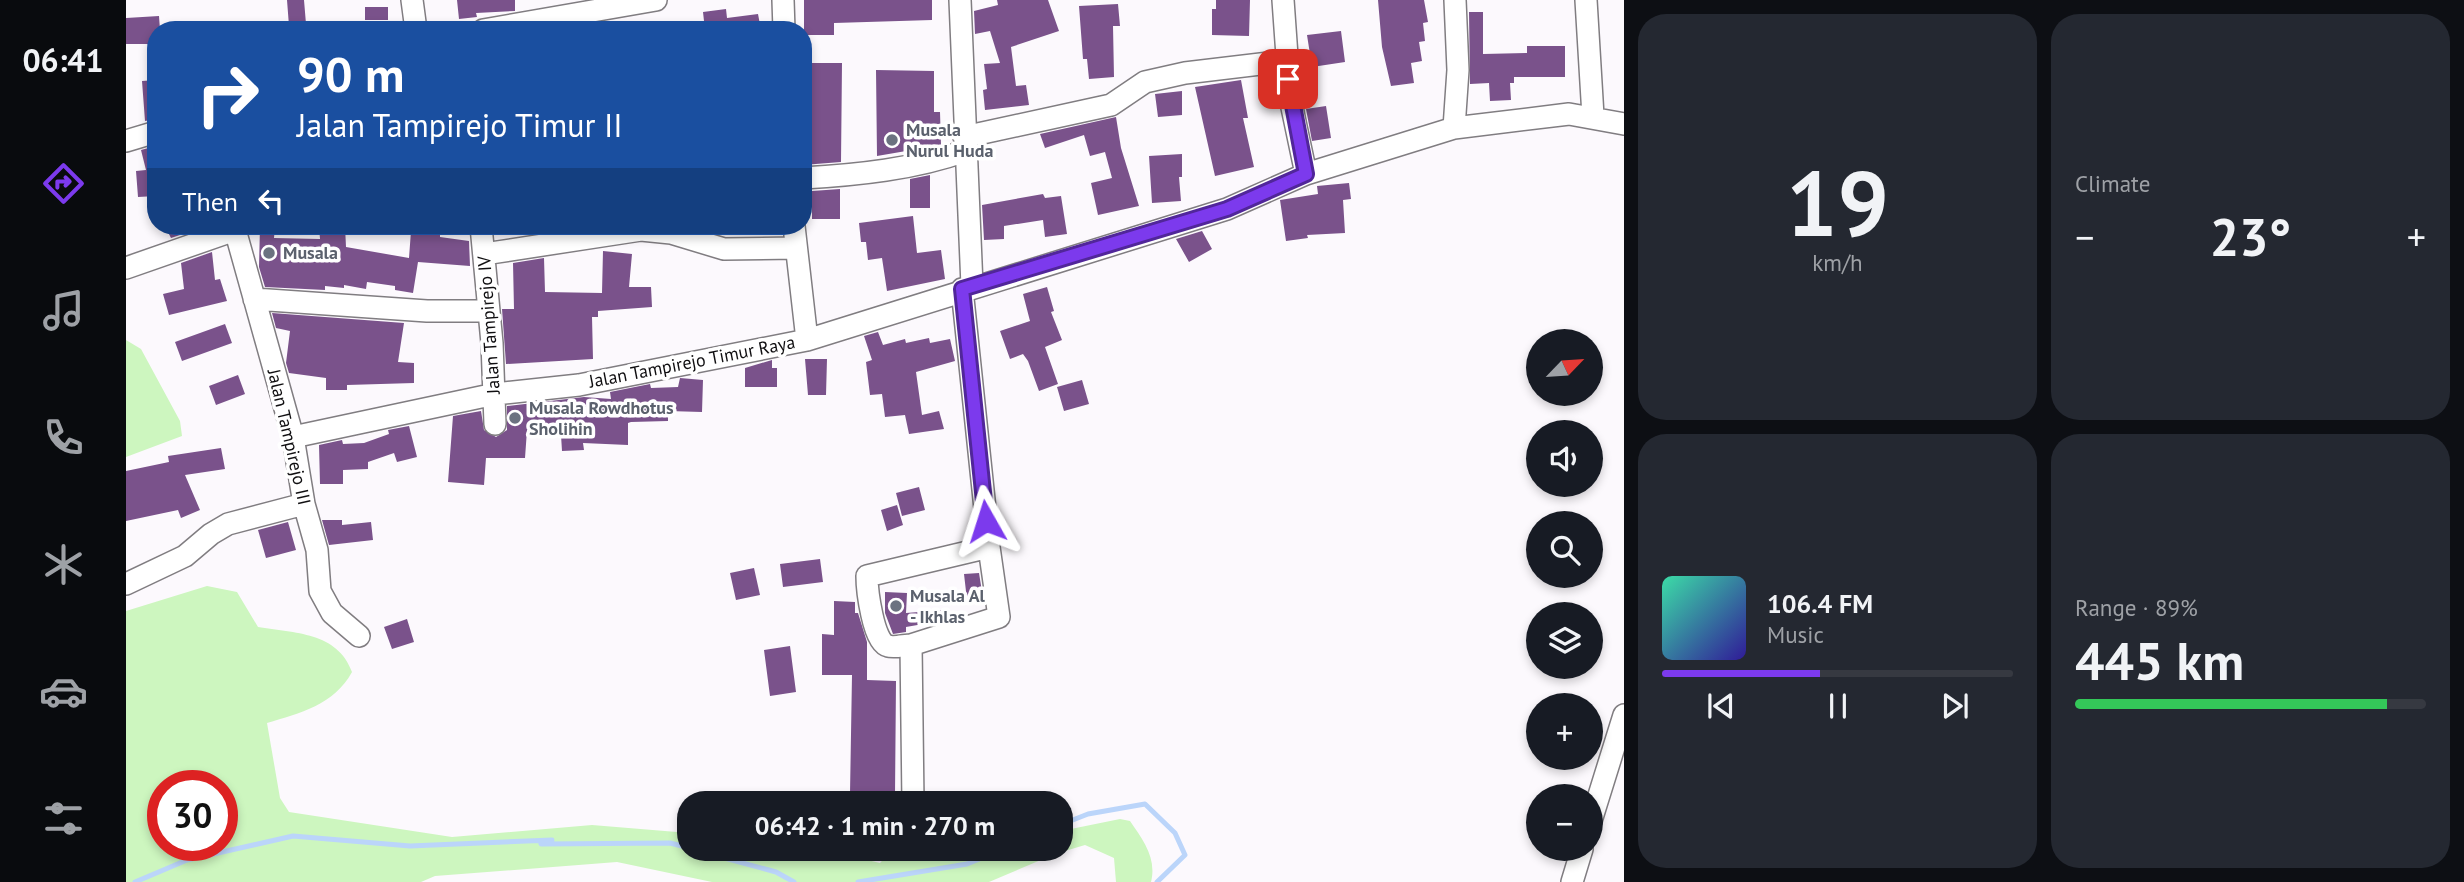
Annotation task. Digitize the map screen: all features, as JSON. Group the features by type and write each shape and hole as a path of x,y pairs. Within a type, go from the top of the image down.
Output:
{"street":[{"path":"412,0 415,21"},
{"path":"535,21 656,0"},
{"path":"783,0 784,21"},
{"path":"960,0 967,288 989,547 999,618 911,645 888,646 882,643 874,625 867,576 989,547"},
{"path":"1283,0 1286,61 1306,174"},
{"path":"1454,128 1458,70 1455,0"},
{"path":"1586,0 1593,116"},
{"path":"812,177 932,162 965,144 1111,105 1145,82 1185,73 1286,61"},
{"name":"Jalan Tampirejo Timur Raya","path":"293,437 495,394 579,385 807,340 1227,209 1306,174 1454,128 1536,116 1593,116 1624,124"},
{"path":"126,141 147,135"},
{"path":"126,268 215,235"},
{"name":"Jalan Tampirejo III","path":"236,235 293,437 304,504 317,550 320,591 325,603 359,636"},
{"name":"Jalan Tampirejo IV","path":"482,235 495,424"},
{"path":"484,254 608,235"},
{"path":"678,235 724,249 796,248"},
{"path":"795,235 807,340"},
{"path":"254,299 427,311 488,311"},
{"path":"126,584 185,556 211,534 228,524 304,504"},
{"path":"911,645 913,791"},
{"path":"1603,784 1624,715"},
{"path":"1572,882 1578,861"}],"green space":[{"path":"126,340 141,349 180,421 182,436 126,457"},
{"path":"207,586 237,592 258,627 300,633 326,642 345,659 352,672 345,683 326,700 267,723 280,798 289,812 452,837 592,825 677,832 677,861 1038,861 989,882 712,882 617,862 435,876 421,882 126,882 126,611"},
{"path":"1120,819 1130,821 1148,850 1152,865 1151,882 1116,882 1114,858 1085,845 1073,849 1073,829"}],"building":[{"path":"287,0 304,0 306,21 289,21"},
{"path":"457,0 515,0 515,11 476,13 477,17 459,19"},
{"path":"804,0 932,0 932,20 834,23 834,35 812,35 812,21 804,21"},
{"path":"997,0 1048,0 1059,31 1011,47 1016,86 1026,85 1029,105 985,110 983,90 987,89 984,64 1000,63 990,31 975,34 974,11 998,5"},
{"path":"1216,0 1250,0 1249,36 1212,35 1212,9 1216,9"},
{"path":"1378,0 1424,0 1428,22 1423,23 1425,41 1419,42 1422,61 1411,63 1414,83 1391,86 1382,47"},
{"path":"1118,4 1120,26 1113,26 1114,77 1089,79 1087,59 1083,59 1079,6"},
{"path":"365,7 388,7 388,20 365,20"},
{"path":"726,9 727,18 758,14 759,21 704,21 703,12"},
{"path":"1469,12 1483,12 1483,54 1527,53 1527,46 1565,46 1565,77 1514,77 1514,83 1510,83 1511,100 1490,101 1489,83 1470,84"},
{"path":"159,16 159,21 147,21 147,44 126,44 126,18"},
{"path":"1341,31 1345,62 1312,67 1307,35"},
{"path":"812,63 842,63 841,162 812,164"},
{"path":"876,70 934,71 934,112 940,112 941,145 877,156"},
{"path":"1241,80 1248,118 1243,118 1254,167 1215,176 1195,87"},
{"path":"142,81 147,81 145,121"},
{"path":"1182,91 1182,115 1158,117 1155,94"},
{"path":"1326,106 1331,138 1312,141 1306,109"},
{"path":"1116,117 1121,148 1139,206 1098,215 1091,183 1112,178 1105,152 1090,156 1084,135 1045,148 1040,134"},
{"path":"147,148 147,196 138,197 136,171 146,170 141,150"},
{"path":"1182,154 1182,177 1179,177 1181,201 1152,203 1149,156"},
{"path":"930,175 930,208 910,208 910,179"},
{"path":"1349,183 1351,199 1343,200 1345,233 1307,235 1308,238 1286,241 1280,200 1318,194 1317,186"},
{"path":"840,189 840,219 812,219 812,191"},
{"path":"1043,194 1045,198 1061,196 1067,234 1045,237 1043,220 1004,226 1004,239 984,240 982,205"},
{"path":"913,216 917,253 941,250 945,279 887,291 882,258 868,260 866,242 861,242 859,223"},
{"path":"1202,231 1212,249 1189,262 1176,239"},
{"path":"260,235 320,239 320,235 345,235 346,247 409,258 411,235 440,235 469,241 470,266 418,262 413,293 395,290 395,286 367,282 366,289 344,285 344,288 325,286 325,290 265,287 259,267"},
{"path":"603,251 632,254 629,287 651,287 652,307 598,311 598,317 592,317 593,359 506,364 502,309 514,309 513,263 544,258 545,292 602,293"},
{"path":"212,252 215,280 220,279 227,301 169,315 163,294 184,289 181,263"},
{"path":"1047,287 1054,311 1051,312 1062,340 1045,347 1058,384 1039,391 1028,361 1023,354 1010,359 1000,331 1030,321 1023,294"},
{"path":"272,313 404,323 398,362 414,363 414,383 347,385 347,390 326,390 326,378 289,373 286,363 290,331 276,328"},
{"path":"225,324 232,343 182,361 175,342"},
{"path":"878,332 883,345 905,339 906,343 929,338 930,343 950,339 955,361 916,372 922,415 939,411 944,429 909,434 905,415 885,417 882,394 870,395 866,362 872,360 864,336"},
{"path":"805,359 827,359 826,395 808,395"},
{"path":"772,360 772,368 777,368 777,387 745,387 745,368"},
{"path":"238,375 245,394 216,405 209,386"},
{"path":"680,378 703,380 702,412 668,411 668,421 631,422 628,423 628,445 583,443 584,450 562,451 561,435 556,435 556,429 527,430 525,458 486,458 484,485 448,482 453,416 481,411 484,430 496,437 507,430 507,406 584,397 611,399 610,392 650,384 651,388 678,387"},
{"path":"1082,380 1089,404 1064,411 1057,387"},
{"path":"409,426 417,457 397,462 394,453 368,462 368,469 343,470 343,484 320,484 319,445 342,440 343,444 364,443 389,434 388,430"},
{"path":"221,448 225,469 185,475 200,510 181,518 178,510 126,521 126,471 169,462 168,456"},
{"path":"919,487 925,510 902,516 896,493"},
{"path":"897,505 903,525 887,531 881,510"},
{"path":"322,520 342,520 342,525 371,522 373,540 329,545"},
{"path":"288,522 296,550 266,558 258,530"},
{"path":"820,559 823,582 783,587 780,564"},
{"path":"754,568 760,595 736,600 730,573"},
{"path":"979,573 983,598 967,600 964,574"},
{"path":"885,592 907,593 906,613 945,610 946,620 906,627 906,632 893,634 885,613"},
{"path":"834,601 855,602 855,613 858,613 867,642 867,680 896,681 895,791 850,791 852,675 822,675 822,634 834,635"},
{"path":"407,619 414,642 392,649 384,627"},
{"path":"790,646 796,692 770,696 764,650"}],"waterway":[{"path":"1073,820 1088,814 1145,804 1175,833 1185,855 1157,882"},
{"path":"135,882 187,860 293,836 410,846 552,840 541,844 677,845"},
{"path":"735,861 776,872 794,882"},
{"path":"858,882 974,861"}],"place":[{"name":"Musala Nurul Huda","path":"892,140"},
{"name":"Musala","path":"269,253"},
{"name":"Musala Rowdhotus Sholihin","path":"515,418"},
{"name":"Musala Al - Ikhlas","path":"896,606"}],"route":[{"path":"986,521 962,289 1227,209 1306,174 1288,79"}]}
